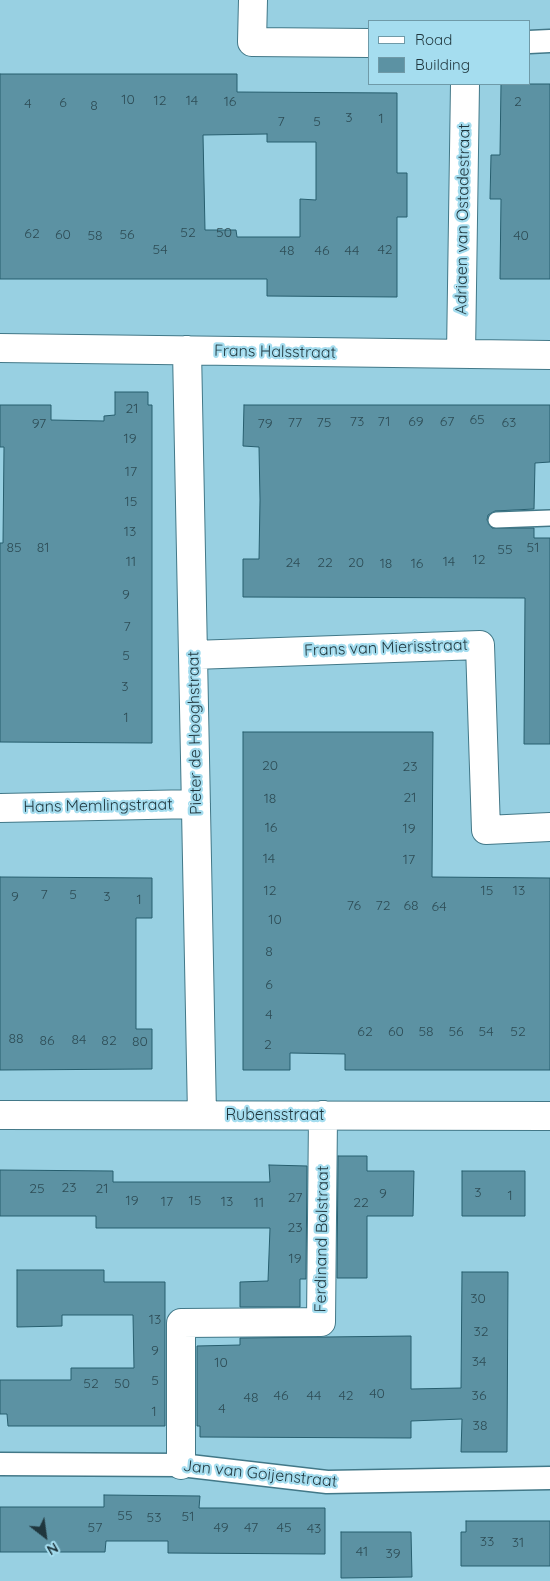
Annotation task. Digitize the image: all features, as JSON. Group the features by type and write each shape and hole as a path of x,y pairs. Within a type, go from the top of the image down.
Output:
{"street":[{"path":"253,0 252,42 368,43"},
{"path":"530,42 550,41"},
{"name":"Adriaen van Ostadestraat","path":"462,354 465,85"},
{"name":"Frans Halsstraat","path":"0,348 550,355"},
{"name":"Pieter de Hooghstraat","path":"187,350 202,1115"},
{"name":"Frans van Mierisstraat","path":"193,655 480,645 486,830 550,827"},
{"name":"Hans Memlingstraat","path":"0,808 196,804"},
{"name":"Rubensstraat","path":"0,1115 550,1116"},
{"name":"Ferdinand Bolstraat","path":"181,1465 181,1323 321,1322 323,1116"},
{"name":"Jan van Goijenstraat","path":"0,1464 181,1465 326,1482 550,1478"}],"lane":[{"path":"496,520 550,518"}],"building":[{"path":"0,74 237,74 237,92 397,93 397,173 407,173 407,217 397,217 397,297 267,296 267,279 0,279","holes":["267,134 267,142 316,142 316,200 300,199 300,237 237,237 236,230 205,230 203,135"]},
{"path":"550,84 550,279 500,279 501,199 490,199 491,155 500,155 501,85"},
{"path":"115,392 148,392 148,405 152,405 152,743 0,742 0,543 3,543 4,447 0,447 0,405 51,405 51,420 104,421 104,416 115,415"},
{"path":"244,405 550,405 550,462 535,463 534,509 495,511 488,515 487,520 492,528 534,528 534,538 550,538 550,744 524,744 525,598 243,597 243,559 259,559 260,500 259,447 243,446"},
{"path":"243,732 433,732 432,877 550,878 550,1070 345,1070 345,1054 290,1053 290,1070 243,1070"},
{"path":"0,877 152,878 152,918 136,918 136,1029 152,1029 152,1069 0,1070"},
{"path":"338,1156 367,1156 367,1171 414,1171 413,1216 367,1216 367,1278 337,1278"},
{"path":"269,1165 307,1166 306,1279 300,1279 300,1307 240,1307 240,1282 268,1281 270,1228 96,1228 96,1216 0,1216 0,1170 113,1171 113,1182 270,1182"},
{"path":"462,1171 525,1171 525,1216 462,1216"},
{"path":"17,1270 104,1270 104,1282 165,1282 165,1426 8,1426 7,1414 0,1414 0,1380 71,1380 71,1368 134,1368 133,1315 62,1315 62,1326 17,1327"},
{"path":"462,1272 508,1272 507,1452 461,1452 462,1419 411,1421 411,1438 200,1437 200,1426 197,1426 197,1346 240,1345 240,1338 411,1336 411,1389 461,1388"},
{"path":"104,1495 200,1496 199,1508 325,1508 325,1554 168,1553 168,1541 106,1541 105,1552 0,1552 0,1507 104,1507"},
{"path":"466,1521 550,1521 550,1566 461,1566 461,1532 466,1532"},
{"path":"341,1532 411,1532 412,1577 341,1578"}]}
